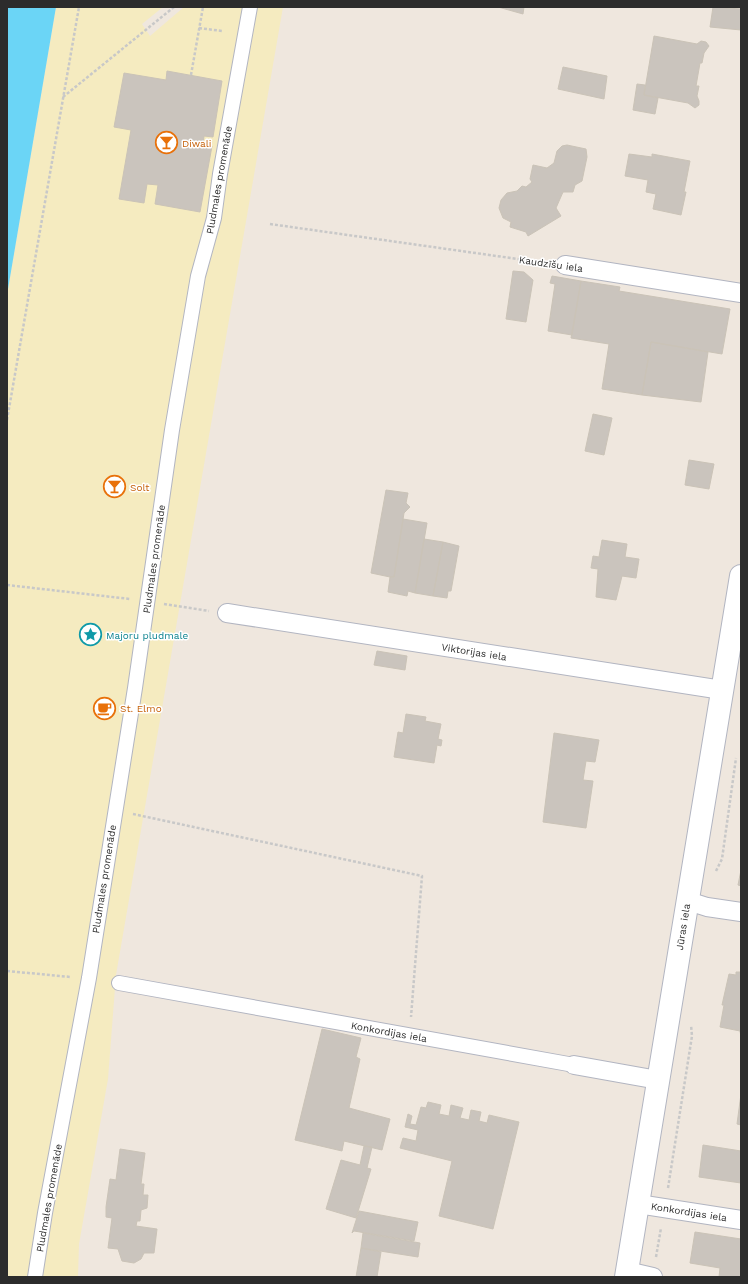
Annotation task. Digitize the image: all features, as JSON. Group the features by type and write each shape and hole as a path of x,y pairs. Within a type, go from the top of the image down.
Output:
{"street":[{"name":"Pludmales promenāde","path":"35,1277 46,1205 89,978 136,680 172,430 198,276 214,218 220,174 250,7"},
{"name":"Kaudzīšu iela","path":"565,265 741,293"},
{"name":"Jūras iela","path":"626,1274 658,1080 697,904 722,690 739,603 741,576"},
{"name":"Viktorijas iela","path":"227,613 722,690"},
{"path":"697,904 741,912"},
{"name":"Konkordijas iela","path":"120,983 658,1080"},
{"name":"Konkordijas iela","path":"638,1204 741,1220"},
{"path":"626,1274 652,1277"}],"path":[{"path":"7,420 79,7"},
{"path":"63,97 174,7"},
{"path":"191,76 203,7"},
{"path":"199,28 222,32"},
{"name":"Kaudzīšu iela","path":"270,224 565,265"},
{"path":"7,585 127,599"},
{"path":"181,606 227,613"},
{"path":"697,904 711,884 722,859 736,752"},
{"path":"115,811 422,876 410,1036"},
{"path":"7,971 89,978"},
{"path":"652,1277 665,1208 692,1036 691,1022"}],"sand":[{"name":"Majoru pludmale","path":"56,7 163,7 142,24 150,36 184,7 283,7 116,975 108,1079 79,1244 78,1277 7,1277 7,295"}],"water":[{"path":"7,7 56,7 7,295"}],"building":[{"path":"498,7 524,7 523,14"},
{"path":"713,7 741,9 741,30 710,27"},
{"path":"654,36 697,44 701,41 706,42 709,46 704,53 702,63 700,63 696,86 699,86 697,96 699,105 695,108 688,103 644,95"},
{"path":"563,67 607,76 604,99 558,89"},
{"name":"Diwali","path":"167,71 222,81 213,137 204,136 203,145 212,146 200,212 155,204 158,185 147,184 144,203 119,199 131,130 114,127 124,73 166,80"},
{"path":"637,84 645,85 644,95 658,98 655,114 633,110"},
{"path":"567,145 586,149 587,157 582,181 575,185 573,192 563,192 556,208 561,216 528,236 526,232 510,227 511,222 503,218 499,208 501,200 507,193 517,191 522,186 526,187 532,182 530,179 533,165 547,168 554,163 557,151 562,146"},
{"path":"629,154 652,157 652,154 690,161 681,215 653,209 656,194 646,192 648,180 625,176"},
{"path":"513,271 524,272 533,280 526,322 506,319"},
{"path":"552,276 581,281 572,335 548,331 555,284 550,283"},
{"path":"581,281 620,287 619,291 730,309 722,354 651,342 642,395 602,389 609,344 571,338"},
{"path":"651,342 708,352 701,402 642,395"},
{"path":"593,414 612,418 604,455 585,451"},
{"path":"689,460 714,464 709,489 685,485"},
{"path":"386,490 408,493 406,503 410,507 404,513 394,577 371,573"},
{"path":"403,519 427,523 415,593 408,591 407,596 388,592 390,577 394,577"},
{"path":"424,539 443,542 433,596 415,593"},
{"path":"602,540 627,544 625,557 639,559 636,578 622,576 616,600 596,597 598,569 591,568 593,556 599,557"},
{"path":"443,542 459,546 451,591 448,591 447,598 433,596"},
{"path":"377,651 407,656 405,670 374,665"},
{"path":"406,714 426,717 425,721 441,724 438,739 442,740 441,746 437,745 434,763 394,757 398,732 403,733"},
{"path":"554,733 599,740 595,762 586,761 583,780 593,781 586,828 543,822"},
{"path":"741,870 741,886 738,885"},
{"path":"736,972 741,972 741,1037 740,1031 720,1027 724,1005 722,1005 729,974 736,975"},
{"path":"322,1029 361,1038 356,1057 360,1059 349,1108 390,1119 382,1150 344,1141 342,1151 295,1140"},
{"path":"741,1094 741,1125 737,1124"},
{"path":"428,1102 441,1105 439,1114 449,1116 451,1105 463,1108 460,1118 469,1120 471,1110 481,1112 479,1121 487,1123 489,1115 519,1122 493,1229 439,1216 452,1161 400,1148 403,1138 416,1141 418,1130 405,1127 408,1114 412,1116 410,1124 416,1125 421,1107 426,1108"},
{"path":"703,1145 741,1151 741,1183 699,1177"},
{"path":"364,1146 372,1147 367,1168 371,1169 356,1218 326,1209 341,1160 360,1165"},
{"path":"120,1149 145,1153 141,1184 144,1184 143,1195 148,1195 147,1208 141,1210 140,1221 137,1221 136,1226 157,1229 154,1253 144,1253 141,1259 134,1263 122,1261 118,1249 108,1248 112,1218 106,1217 106,1207 110,1179 116,1180"},
{"path":"359,1211 418,1222 414,1241 354,1231 352,1233"},
{"path":"695,1232 741,1239 741,1277 719,1277 720,1268 690,1263"},
{"path":"363,1233 420,1243 418,1257 361,1248"},
{"path":"361,1248 381,1252 377,1277 356,1277"}],"place":[{"name":"Diwali","path":"166,143"},
{"name":"Solt","path":"115,487"},
{"name":"Majoru pludmale","path":"91,635"},
{"name":"St. Elmo","path":"105,708"}]}
